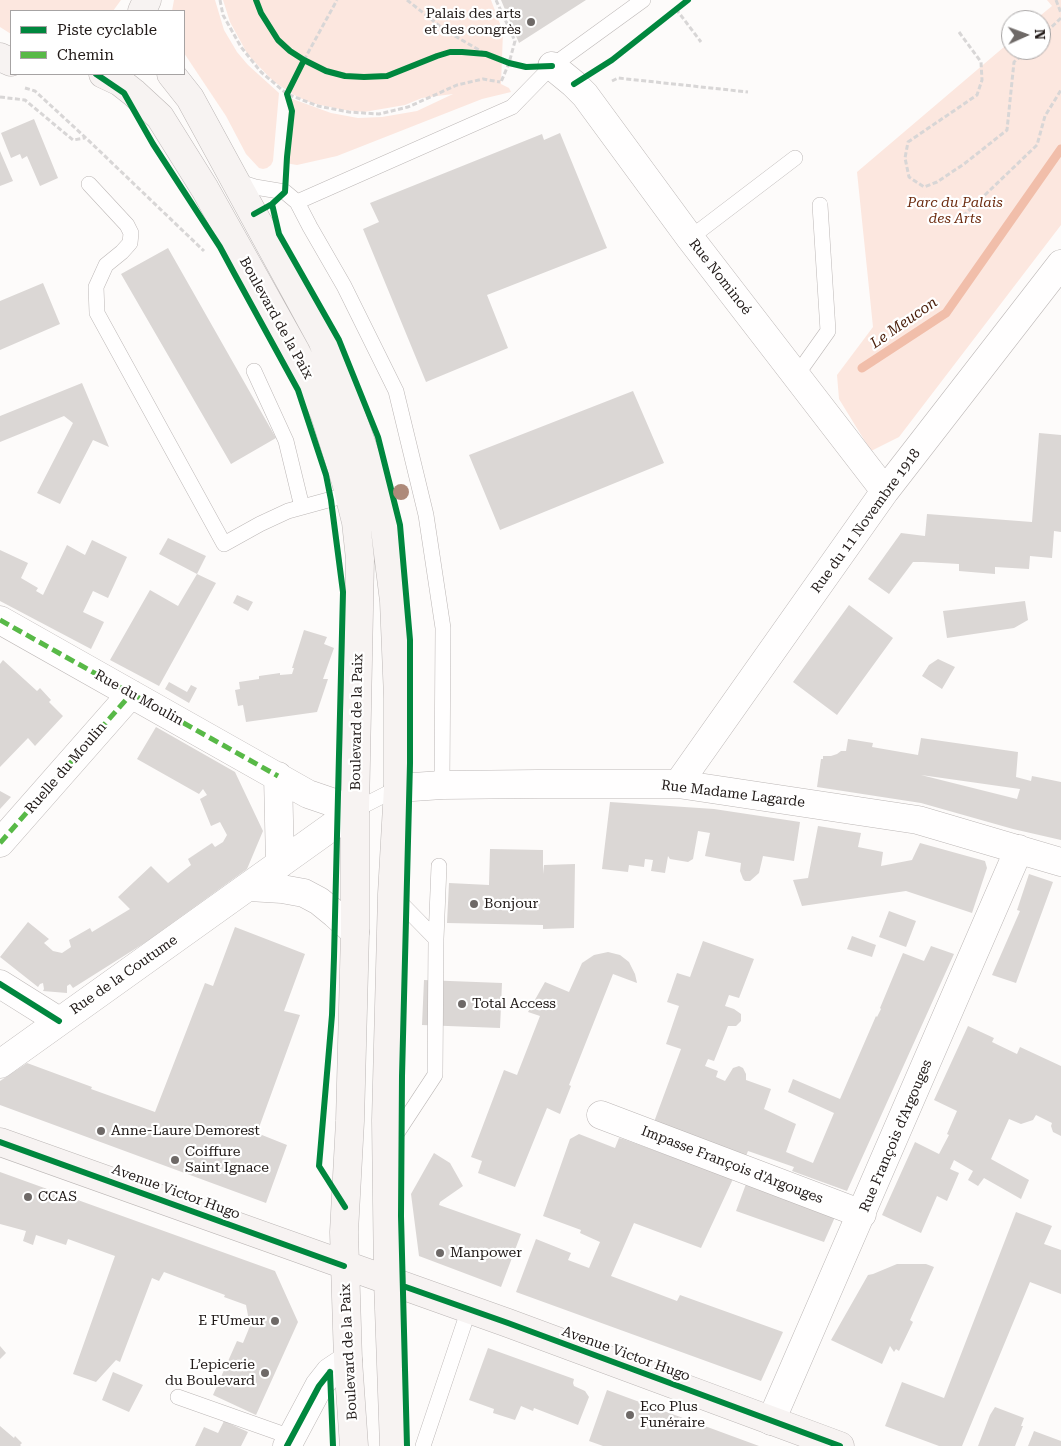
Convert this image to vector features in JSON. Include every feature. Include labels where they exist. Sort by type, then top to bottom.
[{"type":"main road","points":[[0,57],[10,69]]},
{"type":"main road","name":"Boulevard de la Paix","points":[[105,75],[120,82],[160,117],[204,189],[295,350],[312,382],[324,415],[350,494],[356,522],[360,559],[355,810],[355,932],[350,1111],[344,1232],[348,1360],[354,1446]]},
{"type":"main road","name":"Boulevard de la Paix","points":[[172,75],[190,98],[322,340],[348,405],[373,477],[385,529],[394,601],[398,698],[398,788],[392,894],[386,1120],[388,1281],[394,1446]]},
{"type":"main road","name":"Avenue Victor Hugo","points":[[0,1142],[469,1309],[840,1446]]},
{"type":"street","name":"Rue Nominoé","points":[[552,66],[585,95],[690,238],[885,491]]},
{"type":"street","name":"Rue du 11 Novembre 1918","points":[[678,784],[885,491],[1061,264]]},
{"type":"street","name":"Rue du Moulin","points":[[0,620],[308,794],[355,810]]},
{"type":"street","name":"Ruelle du Moulin","points":[[0,843],[131,694]]},
{"type":"street","points":[[278,776],[280,864]]},
{"type":"street","name":"Rue Madame Lagarde","points":[[398,788],[442,785],[678,784],[918,820],[1061,862]]},
{"type":"street","name":"Rue de la Coutume","points":[[0,1064],[355,810]]},
{"type":"street","name":"Rue François d'Argouges","points":[[772,1421],[1019,849]]},
{"type":"street","points":[[249,887],[282,889],[304,894],[319,901],[355,932]]},
{"type":"street","points":[[0,984],[59,1021]]},
{"type":"street","name":"Impasse François d'Argouges","points":[[601,1115],[862,1214]]},
{"type":"street","points":[[289,1442],[319,1386],[330,1372],[348,1360]]},
{"type":"lane","points":[[297,202],[512,107],[552,66],[643,0]]},
{"type":"lane","points":[[690,238],[794,158]]},
{"type":"lane","points":[[235,181],[255,187],[285,192],[297,202],[344,286],[396,391],[426,515],[442,628],[442,785]]},
{"type":"lane","points":[[89,184],[127,225],[131,233],[130,243],[106,265],[96,288],[97,313],[224,544],[288,511],[350,494]]},
{"type":"lane","points":[[796,376],[828,331],[820,205]]},
{"type":"lane","points":[[254,371],[286,441],[302,507]]},
{"type":"lane","points":[[355,810],[398,788]]},
{"type":"lane","points":[[387,1149],[435,1075],[436,940],[440,866]]},
{"type":"lane","points":[[392,894],[436,940]]},
{"type":"lane","points":[[423,1446],[469,1309]]},
{"type":"lane","points":[[178,1397],[289,1442]]},
{"type":"path","points":[[220,0],[223,15],[241,47],[261,72],[287,94],[318,106],[349,112],[379,114],[408,107],[457,85],[483,79],[500,82]]},
{"type":"path","points":[[304,60],[337,0]]},
{"type":"path","points":[[407,0],[446,31],[489,55]]},
{"type":"path","points":[[1057,0],[1061,13]]},
{"type":"path","points":[[669,15],[682,5]]},
{"type":"path","points":[[676,9],[701,42]]},
{"type":"path","points":[[1051,28],[1061,18]]},
{"type":"path","points":[[959,32],[981,62],[982,80],[977,95],[908,142],[905,158],[909,177],[924,187],[937,182],[964,164],[1007,130],[1014,62],[1016,60]]},
{"type":"path","points":[[470,52],[489,55]]},
{"type":"path","points":[[297,55],[312,64]]},
{"type":"path","points":[[500,59],[526,67],[552,66]]},
{"type":"path","points":[[15,75],[86,138],[206,253]]},
{"type":"path","points":[[964,216],[1038,145],[1045,116],[1061,90]]},
{"type":"path","points":[[0,97],[25,100],[73,140],[86,138]]},
{"type":"green space","points":[[0,0],[121,0],[114,10],[10,10],[10,33],[0,27]]},
{"type":"green space","points":[[174,0],[215,0],[224,30],[237,52],[248,65],[279,93],[273,161],[267,168],[259,168],[246,154],[226,116],[185,54],[185,10],[172,10]]},
{"type":"green space","points":[[223,0],[491,0],[503,32],[501,84],[509,88],[511,92],[482,99],[337,156],[297,165],[287,163],[284,158],[290,98],[331,113],[358,118],[382,117],[417,111],[453,94],[422,98],[405,105],[364,112],[311,103],[274,82],[248,55],[230,22]]},
{"type":"green space","name":"Parc du Palais des Arts","points":[[1047,0],[1061,0],[1061,225],[899,437],[871,451],[839,399],[837,375],[873,327],[857,172],[1001,50],[1001,60],[1051,60],[1051,10],[1047,10],[1052,6]]},
{"type":"building","name":"Palais des arts et des congrès","points":[[501,0],[586,0],[519,43]]},
{"type":"building","points":[[34,119],[58,178],[40,186],[27,156],[22,159],[20,154],[11,158],[1,133]]},
{"type":"building","points":[[560,133],[607,248],[487,295],[508,348],[426,382],[363,229],[379,222],[370,203],[542,134],[544,140]]},
{"type":"building","points":[[0,151],[13,181],[0,186]]},
{"type":"building","points":[[168,248],[276,438],[231,464],[121,274]]},
{"type":"building","points":[[43,283],[60,324],[0,350],[0,301]]},
{"type":"building","points":[[82,383],[109,447],[93,440],[60,504],[37,493],[73,423],[64,416],[0,442],[0,416]]},
{"type":"building","points":[[633,391],[664,463],[500,530],[469,455]]},
{"type":"building","points":[[1039,433],[1061,435],[1061,532],[1054,531],[1052,558],[1030,556],[1029,569],[995,567],[995,574],[959,571],[959,564],[913,562],[889,594],[868,579],[901,533],[925,536],[927,514],[1032,522]]},
{"type":"building","points":[[168,538],[206,556],[197,574],[159,554]]},
{"type":"building","points":[[92,540],[127,557],[108,598],[93,591],[83,612],[104,622],[91,649],[0,601],[0,550],[28,563],[21,578],[38,588],[36,591],[43,595],[67,545],[85,555]]},
{"type":"building","points":[[197,574],[216,583],[159,686],[110,660],[150,590],[178,606]]},
{"type":"building","points":[[237,595],[253,602],[248,611],[233,603]]},
{"type":"building","points":[[1025,601],[1028,620],[1014,628],[947,638],[943,611]]},
{"type":"building","points":[[849,605],[893,638],[837,715],[793,682]]},
{"type":"building","points":[[304,630],[327,637],[324,644],[334,648],[323,679],[328,679],[317,712],[246,722],[243,705],[238,706],[235,690],[240,689],[239,682],[259,679],[259,676],[280,673],[280,675],[292,674],[294,668],[292,668]]},
{"type":"building","points":[[938,659],[955,667],[942,689],[922,676],[929,665]]},
{"type":"building","points":[[3,660],[37,691],[40,688],[51,700],[49,702],[63,716],[35,746],[28,738],[0,767],[0,664]]},
{"type":"building","points":[[169,682],[187,692],[191,685],[197,688],[189,703],[165,689]]},
{"type":"building","points":[[156,727],[235,772],[263,831],[247,869],[146,942],[73,988],[70,984],[67,986],[67,993],[43,991],[43,983],[38,987],[0,957],[28,922],[49,939],[44,943],[53,951],[62,953],[71,947],[69,940],[90,928],[92,932],[130,909],[118,897],[151,866],[168,883],[191,865],[188,859],[212,843],[215,847],[223,842],[227,835],[220,822],[211,826],[200,799],[207,795],[203,789],[199,794],[137,759]]},
{"type":"building","points":[[921,738],[1018,752],[1016,777],[1031,781],[1032,776],[1061,782],[1061,840],[1013,829],[921,803],[817,787],[821,759],[823,759],[823,756],[831,756],[841,751],[846,751],[848,739],[873,743],[872,747],[918,755]],"holes":[[[921,775],[1020,789],[1017,799]]]},
{"type":"building","points":[[0,791],[11,797],[0,809]]},
{"type":"building","points":[[610,802],[714,809],[800,822],[794,861],[763,856],[759,873],[750,881],[745,881],[740,871],[741,863],[705,856],[710,833],[698,831],[693,859],[688,862],[670,859],[668,856],[665,873],[651,871],[653,860],[645,859],[644,867],[629,865],[628,872],[602,869]]},
{"type":"building","points":[[818,826],[861,833],[858,847],[883,852],[881,866],[912,860],[920,843],[985,861],[987,868],[972,913],[906,891],[802,906],[793,880],[808,878]]},
{"type":"building","points":[[490,849],[543,850],[543,874],[544,865],[575,864],[574,928],[543,929],[543,925],[447,923],[449,883],[489,885]]},
{"type":"building","points":[[1029,874],[1053,882],[1016,983],[992,975],[1020,911],[1017,910]]},
{"type":"building","points":[[889,911],[916,921],[906,947],[879,937]]},
{"type":"building","points":[[235,927],[305,954],[284,1011],[300,1015],[257,1133],[287,1145],[266,1203],[0,1105],[0,1081],[27,1063],[155,1112],[205,983],[213,986]]},
{"type":"building","points":[[852,936],[876,945],[872,957],[847,949]]},
{"type":"building","points":[[703,941],[754,959],[739,998],[729,995],[725,1006],[741,1014],[741,1021],[736,1026],[728,1026],[714,1061],[708,1059],[705,1066],[718,1071],[716,1077],[725,1081],[733,1068],[739,1066],[743,1068],[746,1074],[746,1080],[771,1089],[764,1109],[796,1124],[786,1152],[813,1163],[834,1113],[788,1092],[793,1079],[840,1099],[876,1016],[881,1009],[903,953],[924,961],[931,946],[954,954],[847,1191],[792,1171],[794,1167],[748,1151],[746,1156],[654,1122],[681,1049],[666,1044],[679,1006],[667,1002],[677,973],[690,977]]},
{"type":"building","points":[[608,952],[620,955],[629,962],[637,983],[613,974],[569,1085],[571,1086],[560,1114],[547,1108],[515,1187],[478,1173],[482,1161],[471,1157],[504,1070],[517,1075],[540,1016],[528,1012],[545,982],[569,992],[582,963],[594,955]]},
{"type":"building","name":"Total Access","points":[[424,980],[502,983],[500,1028],[422,1025]]},
{"type":"building","points":[[968,1026],[994,1038],[992,1042],[1017,1054],[1020,1047],[1061,1066],[1061,1136],[1053,1132],[1052,1123],[1036,1115],[1033,1120],[1021,1124],[1009,1119],[991,1159],[1029,1180],[1021,1199],[984,1178],[978,1186],[968,1180],[973,1171],[954,1160],[950,1169],[959,1173],[947,1201],[937,1196],[921,1233],[882,1215],[915,1142],[939,1154],[949,1135],[947,1134],[957,1111],[934,1100]]},
{"type":"building","points":[[579,1134],[615,1148],[619,1138],[623,1139],[733,1179],[701,1248],[634,1223],[611,1276],[677,1301],[680,1295],[783,1332],[761,1381],[516,1292],[536,1239],[571,1253],[568,1260],[589,1268],[600,1242],[580,1233],[581,1230],[543,1216],[570,1139]]},
{"type":"building","points":[[434,1153],[450,1163],[463,1186],[440,1202],[439,1205],[521,1234],[501,1287],[419,1256],[411,1194]]},
{"type":"building","points":[[0,1172],[275,1271],[298,1322],[256,1415],[213,1395],[237,1341],[243,1343],[250,1326],[246,1305],[164,1272],[159,1281],[152,1278],[120,1362],[116,1360],[96,1382],[73,1374],[115,1256],[68,1239],[66,1245],[36,1235],[33,1245],[23,1241],[26,1231],[0,1224]]},
{"type":"building","points":[[746,1184],[835,1217],[824,1242],[736,1211]]},
{"type":"building","points":[[1016,1212],[1052,1226],[1044,1244],[1061,1250],[1061,1294],[1030,1282],[962,1446],[939,1446],[885,1426],[902,1382],[944,1398]]},
{"type":"building","points":[[897,1264],[926,1264],[934,1267],[910,1320],[913,1322],[899,1351],[896,1349],[894,1352],[890,1346],[882,1364],[831,1340],[868,1275]]},
{"type":"building","points":[[0,1346],[6,1353],[0,1359]]},
{"type":"building","points":[[488,1348],[574,1379],[574,1386],[585,1391],[589,1397],[578,1425],[534,1408],[533,1411],[521,1406],[515,1420],[493,1413],[494,1409],[469,1400]]},
{"type":"building","points":[[113,1372],[143,1385],[129,1412],[102,1400]]},
{"type":"building","points":[[607,1390],[759,1446],[603,1446],[589,1441]]},
{"type":"building","points":[[995,1407],[1024,1418],[1015,1446],[978,1446]]},
{"type":"building","points":[[224,1421],[248,1432],[241,1446],[195,1446],[204,1427],[218,1433]]},
{"type":"building","points":[[0,1426],[14,1438],[15,1436],[22,1443],[21,1446],[0,1446]]},
{"type":"building","points":[[1034,1431],[1061,1441],[1061,1446],[1028,1446]]},
{"type":"waterway","name":"Le Meucon","points":[[862,368],[946,313],[1061,149]]},
{"type":"marked path","points":[[0,620],[278,776]]},
{"type":"marked path","points":[[0,843],[131,694]]},
{"type":"cycle path","points":[[256,0],[261,13],[278,40],[290,51],[326,71],[345,76],[387,76],[450,52],[486,54],[526,67],[552,66]]},
{"type":"cycle path","points":[[574,84],[612,60],[688,0]]},
{"type":"cycle path","points":[[254,214],[272,204],[285,192],[292,111],[287,94],[304,60]]},
{"type":"cycle path","points":[[97,75],[124,93],[153,144],[220,247],[298,390],[326,475],[343,592],[332,1015],[319,1166],[345,1207]]},
{"type":"cycle path","points":[[272,204],[279,234],[339,340],[378,437],[400,525],[410,640],[410,763],[402,1076],[401,1216],[407,1446]]},
{"type":"cycle path","points":[[0,984],[59,1021]]},
{"type":"cycle path","points":[[0,1142],[344,1266]]},
{"type":"cycle path","points":[[403,1286],[840,1446]]},
{"type":"cycle path","points":[[330,1372],[333,1446]]},
{"type":"cycle path","points":[[287,1446],[319,1386],[330,1372]]},
{"type":"place","name":"Palais des arts et des congrès","points":[[531,22]]},
{"type":"place","name":"Bonjour","points":[[474,904]]},
{"type":"place","name":"Total Access","points":[[462,1004]]},
{"type":"place","name":"Anne-Laure Demorest","points":[[101,1131]]},
{"type":"place","name":"Coiffure Saint Ignace","points":[[175,1160]]},
{"type":"place","name":"CCAS","points":[[28,1197]]},
{"type":"place","name":"Manpower","points":[[440,1253]]},
{"type":"place","name":"E FUmeur","points":[[275,1321]]},
{"type":"place","name":"L’epicerie du Boulevard","points":[[265,1373]]},
{"type":"place","name":"Eco Plus Funéraire","points":[[630,1415]]}]
